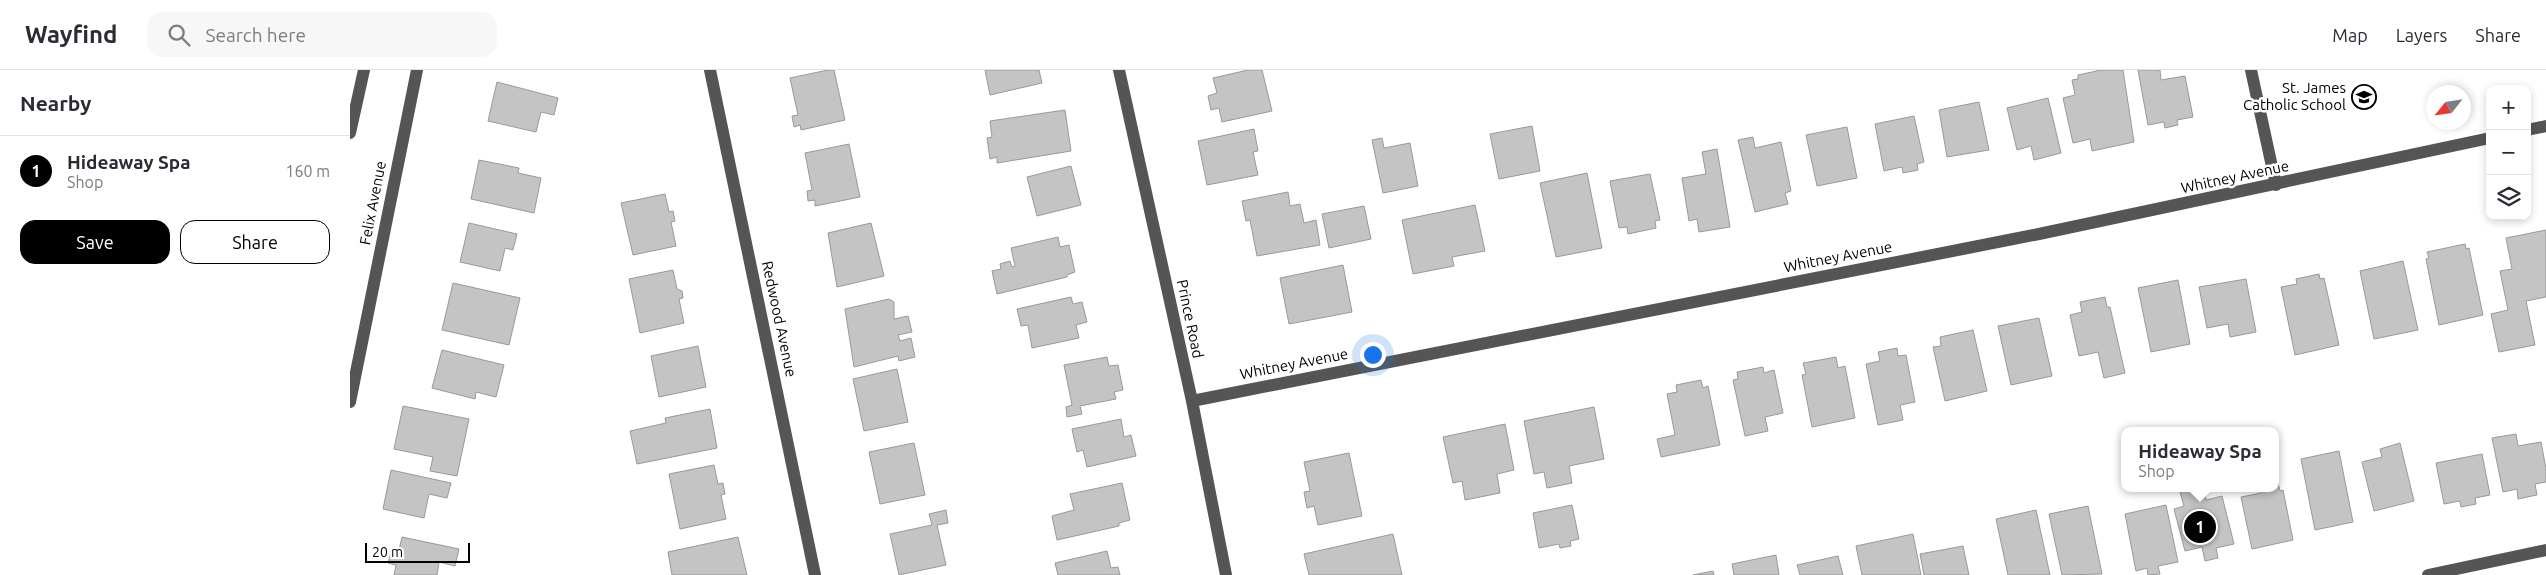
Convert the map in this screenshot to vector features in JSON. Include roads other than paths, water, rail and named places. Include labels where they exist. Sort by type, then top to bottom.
[{"type":"street","points":[[350,133],[364,70]]},
{"type":"street","name":"Felix Avenue","points":[[350,402],[417,70]]},
{"type":"street","name":"Redwood Avenue","points":[[710,70],[815,575]]},
{"type":"street","name":"Prince Road","points":[[1120,70],[1192,401],[1226,575]]},
{"type":"street","points":[[2251,70],[2276,185]]},
{"type":"street","points":[[2531,129],[2546,126]]},
{"type":"street","name":"Whitney Avenue","points":[[1192,401],[2030,236],[2486,139]]},
{"type":"street","points":[[2428,575],[2546,550]]},
{"type":"place","name":"St. James Catholic School","points":[[2364,97]]},
{"type":"place","name":"Hideaway Spa","points":[[2200,527]]}]
